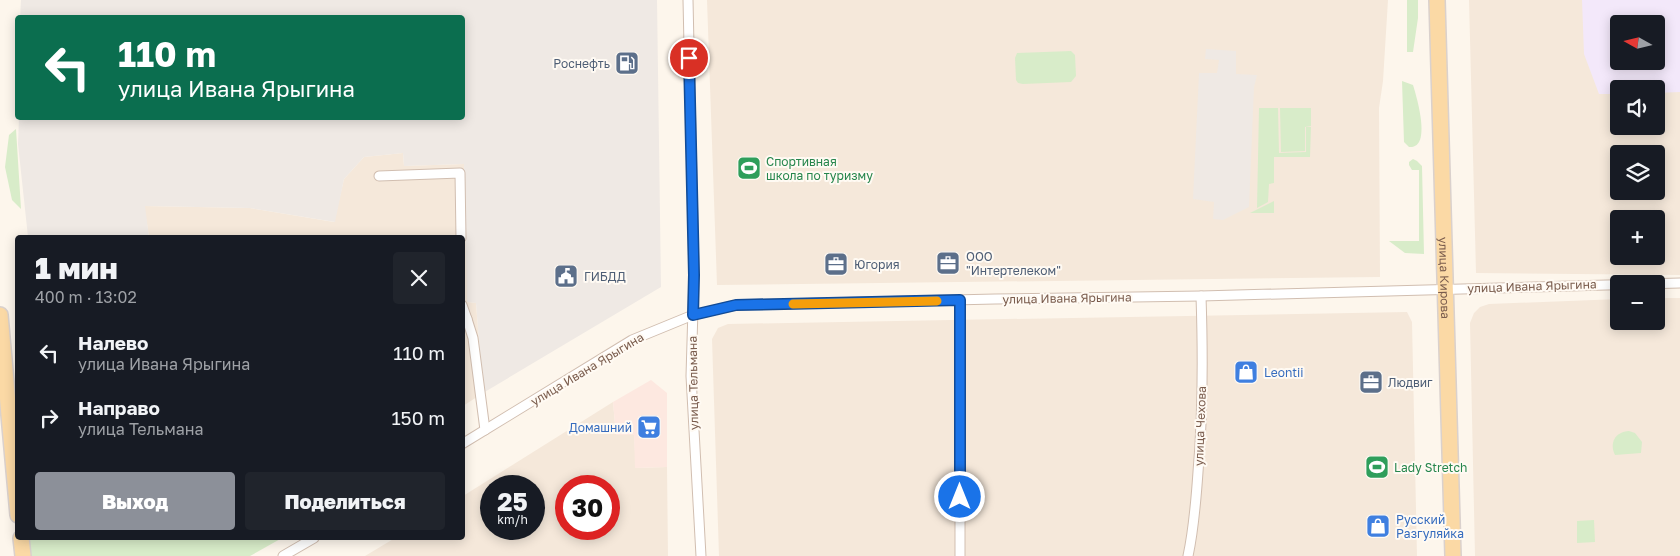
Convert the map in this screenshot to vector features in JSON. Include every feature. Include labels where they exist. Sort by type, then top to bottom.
[{"type":"main road","name":"улица Кирова","points":[[1437,0],[1453,556]]},
{"type":"main road","points":[[0,315],[15,482]]},
{"type":"main road","points":[[21,540],[23,556]]},
{"type":"street","name":"улица Тельмана","points":[[688,0],[694,275],[691,376],[701,556]]},
{"type":"street","points":[[380,176],[460,173],[461,235]]},
{"type":"street","name":"улица Ивана Ярыгина","points":[[465,442],[632,340],[693,315],[736,305],[1201,296],[1680,283]]},
{"type":"street","name":"улица Чехова","points":[[1188,556],[1194,528],[1202,426],[1201,296]]},
{"type":"street","points":[[960,300],[960,556]]},
{"type":"street","points":[[465,319],[473,338],[485,430]]},
{"type":"street","points":[[283,556],[311,540]]},
{"type":"shaded area","points":[[21,0],[657,0],[661,287],[483,393],[476,303],[467,302],[464,164],[404,166],[403,153],[364,157],[344,179],[335,222],[250,208],[145,206],[149,235],[28,235],[18,144],[19,120],[465,120],[465,15],[20,15]]},
{"type":"shaded area","points":[[707,0],[1388,0],[1383,81],[1379,108],[1380,277],[717,285]]},
{"type":"shaded area","points":[[1469,0],[1680,0],[1680,275],[1476,273]]},
{"type":"shaded area","points":[[1582,0],[1680,0],[1680,92],[1665,93],[1665,80],[1610,80],[1610,94],[1599,94],[1584,54]]},
{"type":"shaded area","points":[[1206,49],[1236,51],[1236,74],[1257,75],[1254,87],[1249,207],[1223,220],[1213,219],[1214,202],[1193,199],[1199,73],[1217,73],[1219,60],[1205,59]]},
{"type":"shaded area","points":[[403,153],[404,166],[464,164],[468,302],[476,303],[483,393],[465,405],[465,235],[149,235],[144,206],[250,208],[334,222],[344,179],[364,157]]},
{"type":"shaded area","points":[[1665,298],[1680,298],[1680,556],[1475,556],[1470,323],[1474,313],[1480,307],[1489,304],[1610,299],[1610,330],[1665,330]]},
{"type":"shaded area","points":[[1407,312],[1412,322],[1417,556],[719,556],[712,339],[718,328],[728,324]]},
{"type":"shaded area","points":[[651,380],[667,393],[667,467],[635,468],[634,435],[616,435],[613,402]]},
{"type":"shaded area","points":[[613,402],[616,435],[634,434],[636,468],[667,467],[668,556],[365,556],[392,540],[465,540],[465,495],[480,485],[480,540],[545,540],[545,475],[497,475]]},
{"type":"green space","points":[[1407,0],[1418,0],[1418,18],[1413,52],[1407,52]]},
{"type":"green space","points":[[1071,51],[1075,55],[1076,76],[1071,82],[1023,84],[1018,83],[1016,80],[1015,58],[1017,53]]},
{"type":"green space","points":[[1402,81],[1413,85],[1421,122],[1420,140],[1416,145],[1409,147],[1404,142]]},
{"type":"green space","points":[[1259,108],[1278,108],[1279,153],[1306,152],[1306,127],[1311,127],[1310,157],[1274,157],[1274,183],[1269,184],[1268,202],[1257,208]]},
{"type":"green space","points":[[1280,108],[1311,108],[1311,126],[1305,127],[1305,151],[1281,152]]},
{"type":"green space","points":[[16,129],[21,209],[12,200],[5,167],[9,135]]},
{"type":"green space","points":[[1413,159],[1422,166],[1424,254],[1405,253],[1389,241],[1419,241],[1419,170],[1412,170],[1409,165],[1409,162]]},
{"type":"green space","points":[[1274,201],[1274,213],[1250,213]]},
{"type":"green space","points":[[1629,431],[1635,433],[1642,442],[1641,453],[1615,455],[1613,442],[1620,433]]},
{"type":"green space","points":[[1594,520],[1595,542],[1577,543],[1577,521]]},
{"type":"green space","points":[[29,540],[278,540],[250,556],[31,556]]},
{"type":"slow traffic","points":[[793,304],[937,301]]},
{"type":"place","name":"Роснефть","points":[[627,63]]},
{"type":"place","name":"Спортивная школа по туризму","points":[[749,168]]},
{"type":"place","name":"ООО \"Интертелеком\"","points":[[948,263]]},
{"type":"place","name":"Югория","points":[[836,264]]},
{"type":"place","name":"ГИБДД","points":[[566,276]]},
{"type":"place","name":"Leontii","points":[[1246,372]]},
{"type":"place","name":"Людвиг","points":[[1371,382]]},
{"type":"place","name":"Домашний","points":[[649,427]]},
{"type":"place","name":"Lady Stretch","points":[[1377,467]]},
{"type":"place","name":"Русский Разгуляйка","points":[[1378,526]]},
{"type":"route","points":[[689,58],[694,275],[693,315],[736,305],[960,300],[960,497]]}]
